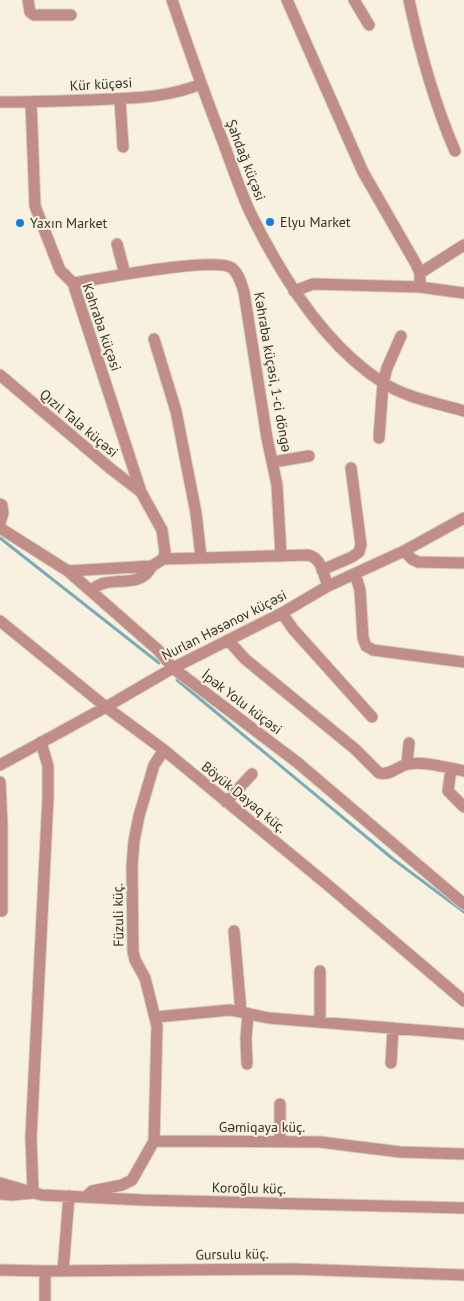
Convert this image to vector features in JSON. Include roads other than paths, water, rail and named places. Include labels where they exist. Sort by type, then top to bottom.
[{"type":"street","points":[[28,0],[30,12],[34,15],[71,15]]},
{"type":"street","name":"Şahdağ küçəsi","points":[[172,0],[201,84],[249,209],[294,291],[319,324],[357,364],[383,383],[415,397],[464,410]]},
{"type":"street","points":[[286,0],[363,172],[420,273],[420,288]]},
{"type":"street","points":[[354,0],[369,25]]},
{"type":"street","points":[[408,0],[419,50],[441,118],[455,151]]},
{"type":"street","name":"Kür küçəsi","points":[[0,102],[120,99],[157,96],[201,84]]},
{"type":"street","points":[[120,99],[123,147]]},
{"type":"street","name":"Kəhraba küçəsi","points":[[31,102],[35,206],[60,270],[73,284],[141,492],[162,530],[165,544],[163,559]]},
{"type":"street","points":[[117,244],[125,274]]},
{"type":"street","points":[[420,273],[464,245]]},
{"type":"street","name":"Kəhraba küçəsi, 1-ci döngə","points":[[73,284],[177,267],[222,264],[231,268],[238,275],[244,292],[267,438],[273,462],[278,501],[281,556]]},
{"type":"street","points":[[294,291],[313,284],[420,288],[464,293]]},
{"type":"street","points":[[379,438],[383,383],[387,368],[401,336]]},
{"type":"street","points":[[154,339],[176,411],[196,512],[201,558]]},
{"type":"street","name":"Qızıl Tala küçəsi","points":[[0,375],[141,492]]},
{"type":"street","points":[[273,462],[309,456]]},
{"type":"street","points":[[322,570],[352,557],[359,552],[361,545],[351,468]]},
{"type":"street","points":[[0,504],[3,513],[0,523]]},
{"type":"street","name":"Nurlan Həsənov küçəsi","points":[[0,765],[173,668],[282,613],[328,586],[404,551],[464,518]]},
{"type":"street","name":"İpək Yolu küçəsi","points":[[0,528],[68,571],[158,650],[173,668],[298,763],[464,904]]},
{"type":"street","points":[[404,551],[418,562],[464,563]]},
{"type":"street","points":[[91,591],[105,582],[130,582],[139,579],[146,575],[152,566],[163,559],[281,556],[314,556],[318,560],[328,586]]},
{"type":"street","points":[[68,571],[152,566]]},
{"type":"street","points":[[355,574],[360,590],[363,638],[366,646],[374,650],[464,662]]},
{"type":"street","points":[[282,613],[293,629],[372,717]]},
{"type":"street","name":"Böyük Dayaq küç.","points":[[0,621],[106,707],[164,750],[329,886],[464,1001]]},
{"type":"street","points":[[228,640],[245,658],[355,749],[379,773],[387,773],[407,764],[430,765],[464,771]]},
{"type":"street","points":[[33,1193],[31,1137],[48,797],[48,766],[41,742]]},
{"type":"street","points":[[407,764],[409,743]]},
{"type":"street","name":"Füzuli küç.","points":[[154,1142],[158,1038],[156,1018],[150,1003],[145,978],[135,960],[133,951],[132,866],[139,816],[154,765],[164,750]]},
{"type":"street","points":[[451,769],[448,791],[464,807]]},
{"type":"street","points":[[226,802],[252,774]]},
{"type":"street","points":[[0,782],[2,809],[2,911]]},
{"type":"street","points":[[234,931],[245,1014],[248,1064]]},
{"type":"street","points":[[320,971],[320,1022]]},
{"type":"street","points":[[156,1018],[218,1011],[464,1034]]},
{"type":"street","points":[[391,1063],[392,1028]]},
{"type":"street","points":[[280,1104],[280,1141]]},
{"type":"street","points":[[86,1197],[92,1190],[122,1185],[132,1180],[154,1142]]},
{"type":"street","name":"Gəmiqaya küç.","points":[[154,1142],[320,1142],[400,1152],[464,1154]]},
{"type":"street","name":"Koroğlu küç.","points":[[0,1183],[33,1193]]},
{"type":"street","name":"Koroğlu küç.","points":[[0,1194],[33,1193],[86,1197],[464,1208]]},
{"type":"street","points":[[63,1271],[70,1196]]},
{"type":"street","name":"Gursulu küç.","points":[[0,1270],[293,1269],[464,1275]]},
{"type":"street","points":[[46,1271],[46,1301]]},
{"type":"waterway","points":[[0,538],[159,663]]},
{"type":"waterway","points":[[177,680],[393,859],[464,912]]},
{"type":"place","name":"Elyu Market","points":[[270,222]]},
{"type":"place","name":"Yaxın Market","points":[[20,223]]}]
